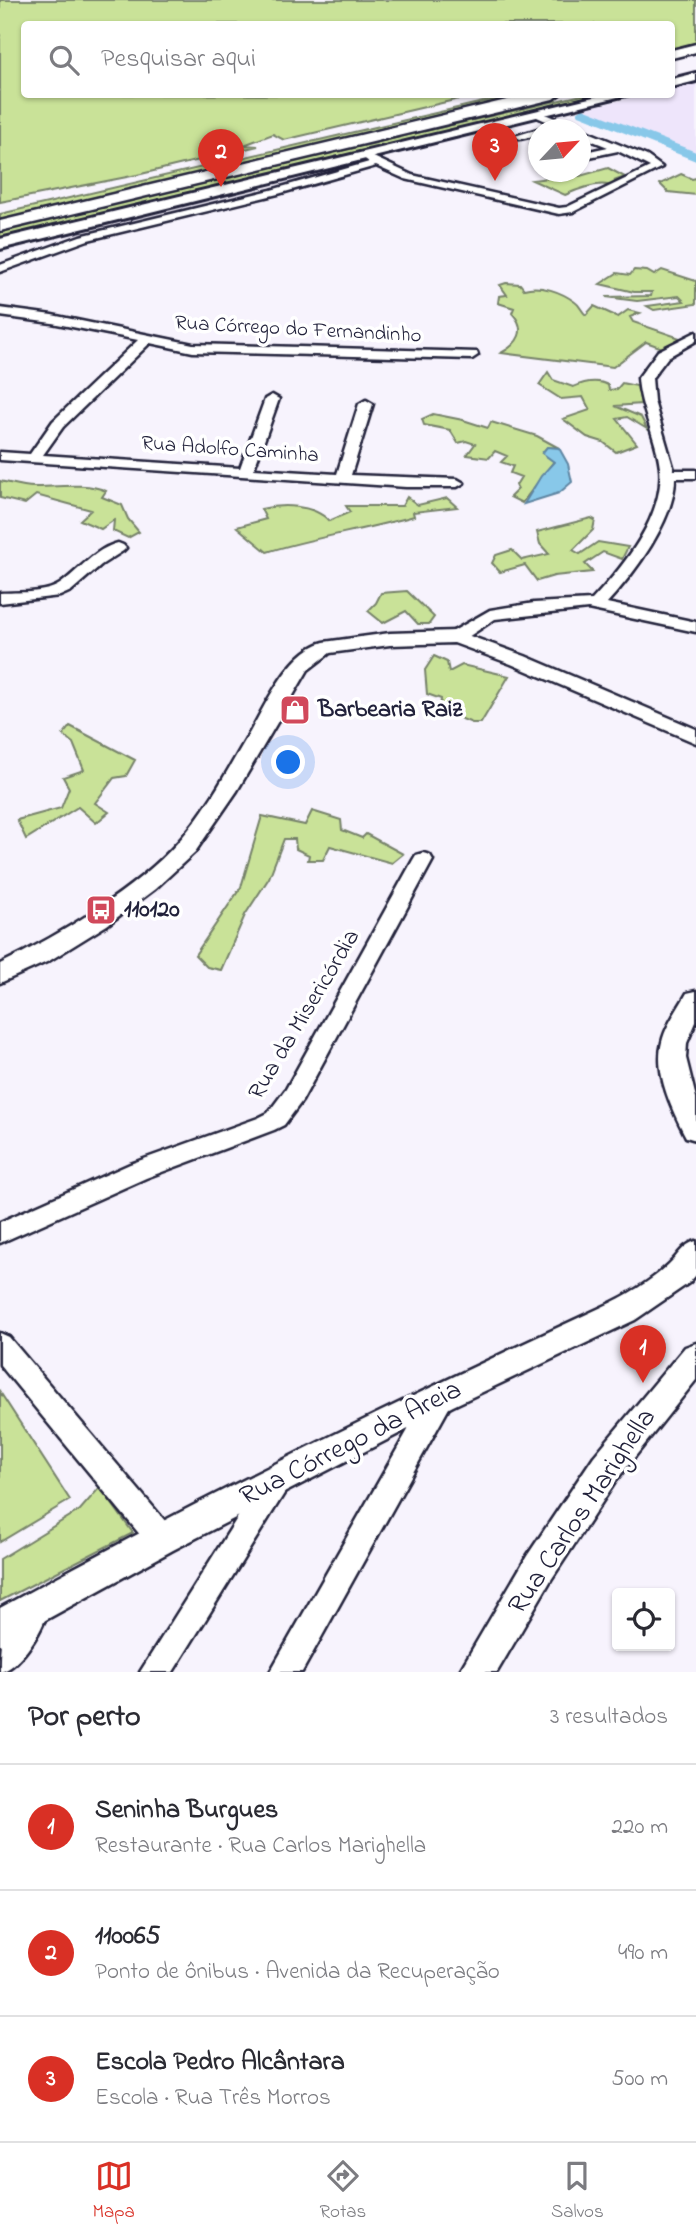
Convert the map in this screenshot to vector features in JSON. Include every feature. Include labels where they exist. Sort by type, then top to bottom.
[{"type":"highway","points":[[675,53],[696,48]]},
{"type":"highway","points":[[675,65],[696,60]]},
{"type":"highway","points":[[0,209],[482,98]]},
{"type":"highway","points":[[0,226],[536,98]]},
{"type":"main road","points":[[675,82],[696,77]]},
{"type":"main road","points":[[0,244],[372,160],[608,98]]},
{"type":"street","points":[[540,115],[550,119]]},
{"type":"street","points":[[520,136],[528,134]]},
{"type":"street","points":[[0,269],[84,238],[274,192],[372,160],[409,177],[565,212],[657,167],[591,136]]},
{"type":"street","points":[[591,154],[620,148]]},
{"type":"street","points":[[257,184],[274,192]]},
{"type":"street","name":"Rua Córrego do Fernandinho","points":[[0,312],[63,321],[193,348],[472,355]]},
{"type":"street","points":[[597,604],[636,557],[666,495],[668,474],[647,404],[645,378],[663,354],[696,336]]},
{"type":"street","points":[[33,458],[58,424],[147,340]]},
{"type":"street","points":[[245,473],[272,398]]},
{"type":"street","points":[[343,479],[366,404]]},
{"type":"street","name":"Rua Adolfo Caminha","points":[[0,456],[343,479],[457,482]]},
{"type":"street","points":[[668,474],[696,474]]},
{"type":"street","points":[[0,598],[54,593],[118,548]]},
{"type":"street","points":[[456,637],[491,615],[534,608],[597,604],[696,627]]},
{"type":"street","points":[[0,974],[51,949],[98,919],[147,883],[187,847],[226,790],[300,666],[312,654],[324,648],[390,639],[456,637],[696,737]]},
{"type":"street","name":"Rua da Misericórdia","points":[[0,1234],[138,1171],[276,1119],[294,1095],[342,1010],[422,860]]},
{"type":"street","points":[[696,1000],[680,1028],[672,1054],[696,1129]]},
{"type":"street","name":"Rua Córrego da Areia","points":[[0,1628],[161,1538],[277,1479],[442,1396],[624,1311],[679,1274],[696,1253]]},
{"type":"street","points":[[0,1345],[161,1538]]},
{"type":"street","name":"Rua Carlos Marighella","points":[[477,1672],[539,1568],[606,1467],[696,1357]]},
{"type":"street","points":[[285,1672],[442,1396]]},
{"type":"street","points":[[155,1672],[277,1479]]},
{"type":"street","points":[[0,1658],[38,1607]]},
{"type":"shaded area","points":[[696,83],[696,151],[687,154],[581,109],[631,98],[675,98],[675,88]]},
{"type":"green space","points":[[0,0],[696,0],[696,43],[675,48],[675,21],[21,21],[21,98],[463,98],[284,140],[273,134],[244,145],[258,146],[137,175],[0,202]]},
{"type":"green space","points":[[500,98],[533,98],[0,223],[0,214]]},
{"type":"green space","points":[[569,98],[599,98],[0,241],[0,229]]},
{"type":"green space","points":[[608,168],[625,177],[614,181],[623,182],[614,187],[603,184],[590,186],[565,195],[536,182],[591,182],[591,173]]},
{"type":"green space","points":[[681,174],[696,178],[696,195],[668,192],[660,184]]},
{"type":"green space","points":[[634,270],[647,271],[654,275],[662,270],[696,281],[696,304],[654,310],[647,306],[684,301],[679,296],[637,301],[606,297],[651,296],[652,292],[634,292],[600,284],[617,273],[630,275]]},
{"type":"green space","points":[[520,284],[524,289],[544,288],[557,292],[577,303],[586,315],[594,306],[618,317],[628,310],[640,313],[630,317],[633,322],[680,338],[665,349],[646,342],[613,367],[501,353],[516,341],[520,331],[517,319],[512,313],[514,308],[498,303],[499,296],[507,295],[500,285]]},
{"type":"green space","points":[[548,372],[553,380],[573,387],[595,382],[608,385],[609,390],[617,389],[622,383],[637,386],[641,404],[615,406],[641,417],[647,429],[627,417],[617,419],[637,444],[616,452],[603,442],[587,437],[563,419],[590,410],[583,397],[561,399],[539,385]]},
{"type":"green space","points":[[433,414],[488,428],[491,422],[537,436],[559,448],[547,447],[542,453],[554,461],[522,503],[510,497],[518,489],[516,485],[521,477],[510,473],[513,466],[501,462],[507,456],[495,451],[489,458],[467,455],[475,444],[466,441],[458,443],[450,430],[424,425],[422,419]]},
{"type":"green space","points":[[0,481],[30,487],[99,488],[106,491],[102,497],[122,505],[128,519],[139,532],[128,538],[113,531],[114,520],[101,529],[80,520],[91,510],[36,495],[25,504],[0,498]]},
{"type":"green space","points":[[407,497],[418,505],[447,498],[457,507],[413,512],[414,516],[267,552],[237,527],[266,519],[261,509],[269,507],[306,508],[323,515],[329,521],[350,512],[346,506],[402,506]]},
{"type":"green space","points":[[591,518],[595,520],[593,530],[573,550],[580,554],[598,542],[628,547],[622,559],[603,552],[585,564],[593,572],[554,576],[537,581],[525,565],[500,572],[492,563],[496,555],[512,550],[522,560],[549,554],[540,544],[537,532]]},
{"type":"green space","points":[[407,591],[434,617],[429,624],[418,624],[406,611],[383,623],[368,611],[381,593]]},
{"type":"green space","points":[[434,656],[447,662],[449,672],[462,665],[509,676],[481,723],[472,723],[440,710],[441,699],[427,694],[425,670]]},
{"type":"green space","points":[[70,726],[135,760],[126,776],[114,778],[95,803],[109,812],[96,823],[78,807],[26,839],[17,820],[61,808],[69,788],[63,777],[84,770],[73,743],[63,735]]},
{"type":"green space","points":[[312,811],[341,820],[342,830],[362,838],[366,834],[403,854],[392,863],[330,846],[323,860],[308,860],[309,855],[296,849],[295,839],[284,839],[269,878],[245,915],[221,970],[207,967],[195,955],[241,887],[262,816],[305,825]]},
{"type":"green space","points":[[0,1392],[70,1500],[0,1542]]},
{"type":"green space","points":[[100,1487],[133,1533],[0,1601],[0,1559],[80,1510]]},
{"type":"water","points":[[547,447],[559,448],[568,464],[572,482],[559,493],[524,504],[541,476],[554,462],[542,453]]},
{"type":"waterway","points":[[583,112],[696,157]]},
{"type":"place","name":"Escola Pedro Alcântara","points":[[495,181]]},
{"type":"place","name":"110065","points":[[221,187]]},
{"type":"place","name":"Barbearia Raiz","points":[[295,710]]},
{"type":"place","name":"110120","points":[[101,910]]},
{"type":"place","name":"Seninha Burgues","points":[[643,1383]]}]
